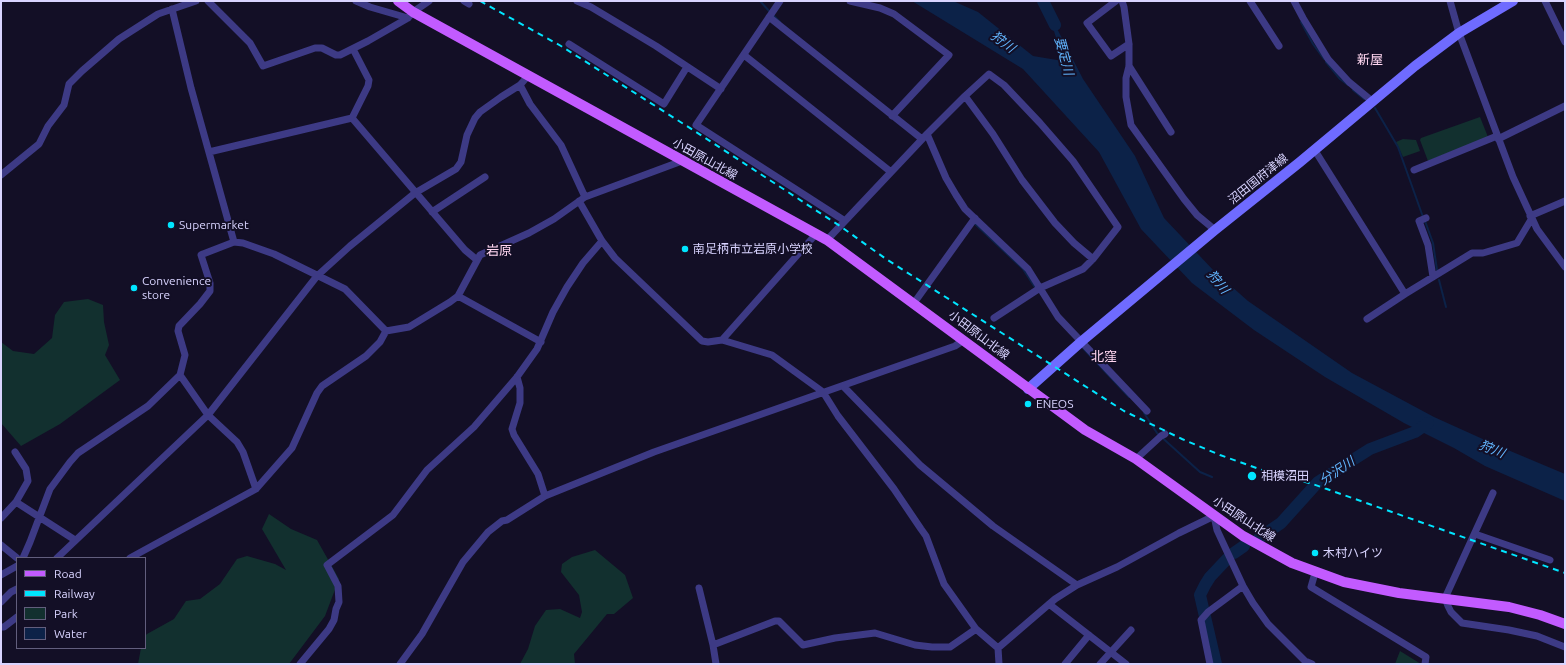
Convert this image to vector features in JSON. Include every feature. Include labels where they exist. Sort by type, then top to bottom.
[{"type":"main road","name":"小田原山北線","points":[[398,1],[411,15],[528,76],[827,240],[964,340],[1028,389],[1086,430],[1136,459],[1243,536],[1292,563],[1315,573],[1344,582],[1399,593],[1509,607],[1540,614],[1565,624]]},
{"type":"main road","name":"沼田国府津線","points":[[1028,389],[1082,341],[1414,66],[1460,33],[1513,1]]},
{"type":"street","points":[[1,175],[39,144],[48,126],[64,105],[70,84],[82,71],[119,39],[158,14],[196,1]]},
{"type":"street","points":[[208,1],[250,43],[263,66],[315,48],[322,48],[336,55],[353,48],[411,15],[429,1]]},
{"type":"street","points":[[356,1],[370,7],[411,15]]},
{"type":"street","points":[[577,1],[650,42],[721,89]]},
{"type":"street","points":[[780,1],[696,125],[845,221]]},
{"type":"street","points":[[850,1],[880,8],[894,14],[949,55],[892,116]]},
{"type":"street","points":[[1116,1],[1088,22],[1112,56],[1129,44]]},
{"type":"street","points":[[1122,1],[1129,44],[1129,66],[1126,78],[1126,97],[1131,125],[1184,200],[1215,230]]},
{"type":"street","points":[[1250,1],[1280,46]]},
{"type":"street","points":[[1294,1],[1328,59],[1349,82],[1372,101]]},
{"type":"street","points":[[1450,1],[1497,138],[1513,177],[1537,229],[1565,267]]},
{"type":"street","points":[[1544,1],[1565,41]]},
{"type":"street","points":[[172,9],[191,88],[234,242]]},
{"type":"street","points":[[769,18],[892,116],[925,137],[965,209],[1028,269],[1058,317],[1147,411]]},
{"type":"street","points":[[569,44],[664,104],[687,67]]},
{"type":"street","points":[[210,152],[352,118],[368,86],[369,80],[353,48]]},
{"type":"street","points":[[744,55],[891,172]]},
{"type":"street","points":[[1129,66],[1171,132]]},
{"type":"street","points":[[827,240],[965,96],[989,74],[1004,85],[1073,161],[1118,227],[1093,259],[1082,269],[1040,288],[994,318]]},
{"type":"street","points":[[58,557],[208,416],[318,276],[350,246],[415,193],[456,170],[460,162],[467,135],[475,118],[480,112],[520,85],[528,76]]},
{"type":"street","points":[[520,85],[530,104],[561,145],[582,199],[602,241],[614,258],[702,341],[722,340],[772,355],[822,392],[838,416],[894,489],[926,536],[944,584],[976,629],[998,648],[999,664]]},
{"type":"street","points":[[965,96],[993,134],[1022,180],[1046,212],[1074,243],[1093,259]]},
{"type":"street","points":[[1414,170],[1497,138],[1565,106]]},
{"type":"street","points":[[352,118],[464,250],[477,260]]},
{"type":"street","points":[[1314,149],[1405,294]]},
{"type":"street","points":[[132,557],[256,489],[292,448],[317,393],[322,386],[366,356],[380,342],[386,331],[409,326],[438,310],[458,296],[480,255],[529,233],[554,219],[582,199],[682,161]]},
{"type":"street","points":[[432,212],[485,177]]},
{"type":"street","points":[[1367,319],[1472,253],[1483,253],[1517,243],[1531,217],[1565,201]]},
{"type":"street","points":[[914,303],[975,218]]},
{"type":"street","points":[[1424,219],[1419,221],[1428,244],[1433,277]]},
{"type":"street","points":[[722,340],[816,234]]},
{"type":"street","points":[[300,664],[329,629],[334,620],[339,602],[338,586],[327,565],[393,516],[428,470],[474,427],[517,377],[541,342],[553,312],[567,287],[583,263],[602,241]]},
{"type":"street","points":[[23,557],[50,490],[58,476],[78,453],[148,406],[180,375],[185,355],[178,331],[179,326],[210,291],[210,283],[201,255],[234,242],[244,243],[274,254],[345,289],[386,331]]},
{"type":"street","points":[[458,296],[541,342]]},
{"type":"street","points":[[400,664],[422,634],[463,562],[488,532],[502,521],[507,520],[544,496],[654,452],[955,346],[964,340]]},
{"type":"street","points":[[180,375],[208,416],[237,442],[243,452],[256,489]]},
{"type":"street","points":[[517,377],[520,388],[520,403],[512,429],[514,435],[538,474],[544,496]]},
{"type":"street","points":[[843,386],[925,470],[993,526],[1077,586]]},
{"type":"street","points":[[1136,459],[1160,436],[1165,434]]},
{"type":"street","points":[[1,518],[16,502],[28,481],[26,469],[15,452]]},
{"type":"street","points":[[1493,493],[1445,598],[1448,606],[1451,612],[1462,623],[1537,636],[1565,647]]},
{"type":"street","points":[[16,502],[75,540]]},
{"type":"street","points":[[998,648],[1049,604],[1077,586],[1117,567],[1179,533],[1214,516],[1217,530],[1253,604],[1268,624],[1305,661],[1312,664]]},
{"type":"street","points":[[1475,534],[1550,560]]},
{"type":"street","points":[[1,545],[16,557]]},
{"type":"street","points":[[1,575],[16,567]]},
{"type":"street","points":[[1315,573],[1311,587],[1426,657],[1425,664]]},
{"type":"street","points":[[1210,664],[1201,620],[1208,612],[1243,586]]},
{"type":"street","points":[[699,588],[713,645],[716,664]]},
{"type":"street","points":[[1,602],[11,592],[16,590]]},
{"type":"street","points":[[1049,604],[1126,664]]},
{"type":"street","points":[[1,627],[4,627],[16,618]]},
{"type":"street","points":[[713,645],[775,621],[779,621],[802,645],[835,638],[875,633],[915,645],[950,647],[976,629]]},
{"type":"street","points":[[1100,664],[1131,630]]},
{"type":"street","points":[[1065,664],[1089,635]]},
{"type":"green space","points":[[1480,117],[1488,137],[1428,161],[1420,140],[1421,138]]},
{"type":"green space","points":[[1403,139],[1416,140],[1420,151],[1403,157],[1396,142]]},
{"type":"green space","points":[[88,299],[103,305],[104,322],[109,345],[105,355],[120,380],[60,424],[21,446],[1,423],[1,342],[13,351],[34,354],[52,338],[55,315],[64,302]]},
{"type":"green space","points":[[269,514],[291,529],[317,540],[339,579],[325,616],[289,664],[138,664],[141,649],[146,649],[146,635],[174,619],[186,601],[200,599],[220,584],[237,559],[247,556],[275,564],[286,570],[262,529]]},
{"type":"green space","points":[[595,550],[625,575],[633,598],[614,614],[607,614],[574,654],[575,664],[520,664],[528,649],[535,626],[546,610],[560,609],[580,618],[582,612],[579,595],[561,572],[562,564],[572,557]]},
{"type":"green space","points":[[1400,651],[1421,664],[1395,664]]},
{"type":"water","name":"狩川","points":[[912,1],[953,1],[978,12],[1033,56],[1063,61],[1048,11],[1083,79],[1135,156],[1164,218],[1214,271],[1248,301],[1352,373],[1434,417],[1565,474],[1565,501],[1485,466],[1454,448],[1404,423],[1325,377],[1254,330],[1192,283],[1141,229],[1099,152],[1023,69]]},
{"type":"waterway","points":[[760,1],[770,12]]},
{"type":"waterway","name":"要定川","points":[[1043,1],[1055,25]]},
{"type":"waterway","points":[[773,15],[780,22]]},
{"type":"waterway","points":[[1301,22],[1313,44],[1324,59]]},
{"type":"waterway","points":[[1326,62],[1340,79],[1348,85]]},
{"type":"waterway","points":[[1353,90],[1364,99]]},
{"type":"waterway","points":[[1375,108],[1398,147],[1423,217]]},
{"type":"waterway","points":[[1425,221],[1433,243],[1437,270]]},
{"type":"waterway","points":[[974,223],[1023,269],[1036,289]]},
{"type":"waterway","points":[[1439,280],[1446,307]]},
{"type":"waterway","points":[[1081,346],[1129,397]]},
{"type":"waterway","points":[[1144,413],[1157,433],[1200,472],[1212,477]]},
{"type":"waterway","name":"分沢川","points":[[1259,538],[1281,523],[1318,482],[1370,449],[1415,432],[1428,423]]},
{"type":"waterway","name":"分沢川","points":[[1234,553],[1244,546]]},
{"type":"waterway","name":"分沢川","points":[[1216,664],[1200,595],[1210,577],[1227,559]]},
{"type":"railway","points":[[480,1],[561,46],[693,130],[840,226],[886,259],[1124,411],[1182,439],[1220,455],[1262,470],[1309,483]]},
{"type":"railway","points":[[1304,481],[1565,573]]},
{"type":"place","name":"Supermarket","points":[[171,225]]},
{"type":"place","name":"南足柄市立岩原小学校","points":[[685,249]]},
{"type":"place","name":"Convenience store","points":[[134,288]]},
{"type":"place","name":"ENEOS","points":[[1028,404]]},
{"type":"place","name":"相模沼田","points":[[1252,476]]},
{"type":"place","name":"木村ハイツ","points":[[1315,553]]},
{"type":"district","name":"新屋","points":[[1370,60]]},
{"type":"district","name":"岩原","points":[[499,251]]},
{"type":"district","name":"北窪","points":[[1104,357]]}]
